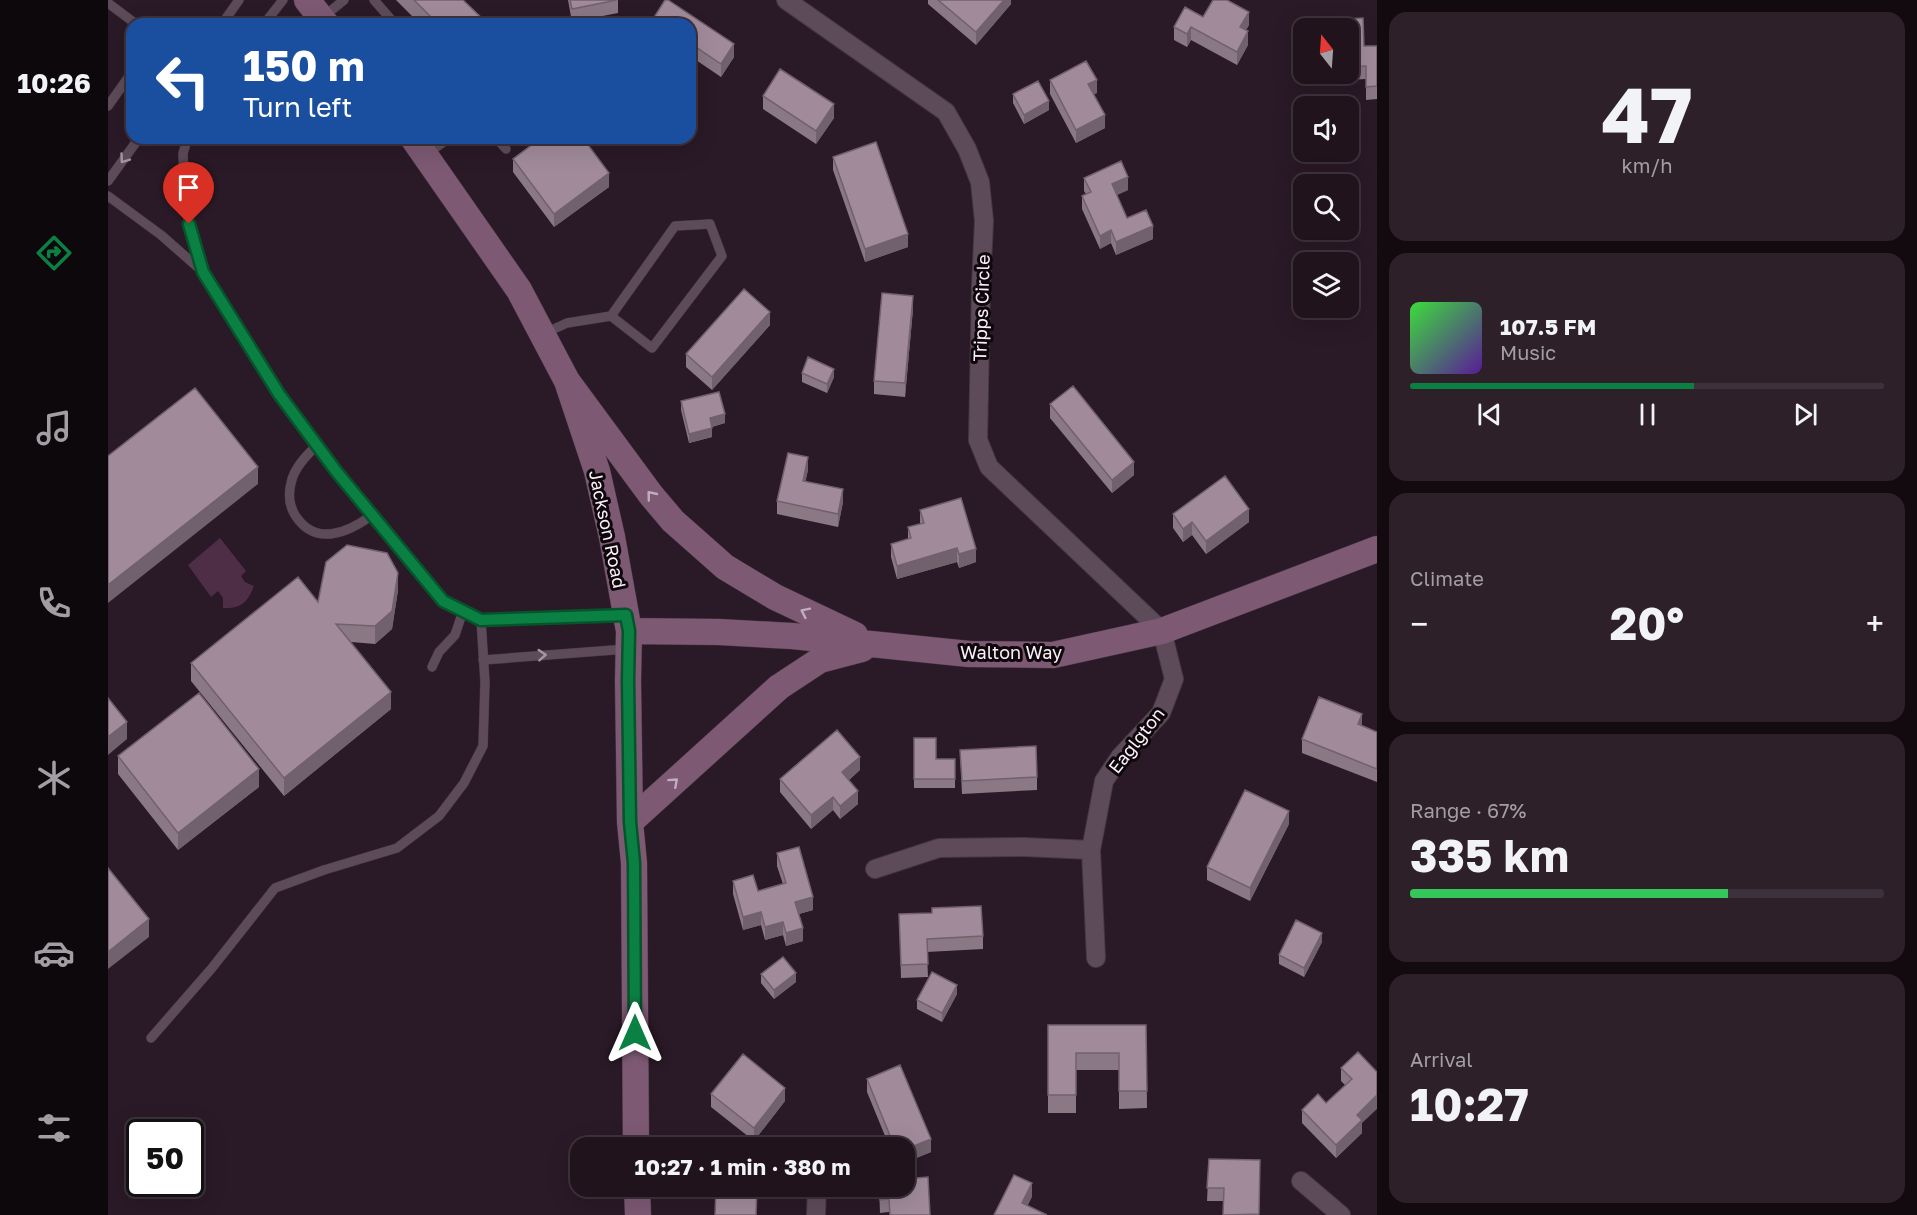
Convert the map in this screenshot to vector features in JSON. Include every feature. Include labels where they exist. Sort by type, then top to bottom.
[{"type":"main road","points":[[419,147],[519,290],[567,381],[651,495],[673,521],[725,567],[775,597],[877,645]]},
{"type":"main road","name":"Jackson Road","points":[[567,381],[597,471],[612,537],[628,631],[630,822],[634,863],[636,1137]]},
{"type":"main road","name":"Walton Way","points":[[628,631],[771,635],[969,654],[1053,656],[1162,631],[1377,549]]},
{"type":"main road","points":[[630,822],[779,687],[820,660],[877,645]]},
{"type":"main road","points":[[637,1197],[638,1215]]},
{"type":"street","name":"Tripps Circle","points":[[786,0],[946,112],[967,148],[980,182],[984,221],[978,440],[988,467],[1162,631]]},
{"type":"street","name":"Eaglgton","points":[[1096,958],[1091,850],[1104,781],[1120,757],[1161,714],[1174,679],[1162,631]]},
{"type":"street","points":[[875,869],[939,848],[1091,850]]},
{"type":"street","points":[[1301,1181],[1341,1215]]},
{"type":"street","points":[[816,1215],[817,1197]]},
{"type":"lane","points":[[226,18],[239,0]]},
{"type":"lane","points":[[269,18],[283,0]]},
{"type":"lane","points":[[318,14],[344,0]]},
{"type":"lane","points":[[374,0],[390,18]]},
{"type":"lane","points":[[108,3],[128,18]]},
{"type":"lane","points":[[108,106],[126,80]]},
{"type":"lane","points":[[108,181],[135,144]]},
{"type":"lane","points":[[186,144],[183,153],[184,184],[189,224],[203,272],[279,394],[316,445],[443,601],[481,620],[628,631]]},
{"type":"lane","points":[[501,144],[506,149]]},
{"type":"lane","points":[[108,196],[161,235],[203,272]]},
{"type":"lane","points":[[542,334],[567,323],[611,316],[675,226],[710,224],[722,256],[652,348],[611,316]]},
{"type":"lane","points":[[316,445],[291,482],[289,497],[291,508],[299,520],[310,531],[324,534],[356,527],[372,515]]},
{"type":"lane","points":[[432,667],[439,652],[455,635],[463,611]]},
{"type":"lane","points":[[151,1038],[212,968],[275,888],[324,870],[398,848],[439,816],[464,783],[483,746],[481,620]]},
{"type":"lane","points":[[483,660],[628,631]]},
{"type":"shaded area","points":[[220,538],[246,571],[241,576],[245,582],[254,586],[246,600],[235,607],[223,608],[223,598],[218,591],[211,597],[188,565]]},
{"type":"building","points":[[414,0],[463,0],[482,18],[432,18]]},
{"type":"building","points":[[570,0],[617,0],[572,9]]},
{"type":"building","points":[[665,0],[668,0],[695,18],[654,18]]},
{"type":"building","points":[[938,0],[1004,0],[976,32]]},
{"type":"building","points":[[1213,0],[1227,0],[1249,12],[1240,27],[1248,31],[1237,52],[1191,27],[1187,34],[1174,27],[1185,7],[1203,17]]},
{"type":"building","points":[[1359,18],[1363,18],[1364,46],[1377,46],[1377,86],[1366,87],[1366,66],[1359,66]]},
{"type":"building","points":[[696,19],[734,44],[721,64],[696,47]]},
{"type":"building","points":[[1086,61],[1097,80],[1088,84],[1105,115],[1076,130],[1050,80]]},
{"type":"building","points":[[780,69],[834,104],[816,131],[763,96]]},
{"type":"building","points":[[1038,81],[1049,101],[1024,115],[1013,94]]},
{"type":"building","points":[[876,142],[908,234],[865,249],[833,157]]},
{"type":"building","points":[[533,144],[587,144],[609,173],[554,214],[513,159]]},
{"type":"building","points":[[1121,161],[1128,177],[1112,184],[1127,218],[1146,210],[1153,226],[1116,242],[1111,230],[1100,236],[1082,196],[1091,192],[1084,178]]},
{"type":"building","points":[[744,289],[770,312],[712,377],[686,354]]},
{"type":"building","points":[[882,293],[913,296],[905,383],[874,381]]},
{"type":"building","points":[[808,357],[834,369],[827,384],[802,373]]},
{"type":"building","points":[[1073,386],[1134,462],[1112,480],[1050,404]]},
{"type":"building","points":[[195,388],[258,467],[108,585],[108,456]]},
{"type":"building","points":[[719,392],[725,414],[710,418],[712,428],[689,434],[681,401]]},
{"type":"building","points":[[788,453],[808,457],[803,481],[843,489],[838,514],[777,501]]},
{"type":"building","points":[[1225,476],[1249,509],[1206,541],[1192,522],[1183,529],[1173,514]]},
{"type":"building","points":[[961,498],[976,549],[959,554],[957,548],[897,566],[891,544],[911,538],[908,527],[924,523],[920,510]]},
{"type":"building","points":[[347,545],[387,553],[398,573],[392,611],[375,626],[336,624],[391,692],[284,778],[191,663],[298,577],[318,602],[326,562]]},
{"type":"building","points":[[199,693],[259,769],[178,833],[118,756]]},
{"type":"building","points":[[1319,697],[1362,714],[1358,724],[1377,732],[1377,769],[1302,739]]},
{"type":"building","points":[[108,698],[127,722],[108,737]]},
{"type":"building","points":[[837,730],[860,757],[842,772],[858,791],[840,806],[833,797],[811,815],[780,779]]},
{"type":"building","points":[[914,738],[936,738],[936,759],[955,759],[955,779],[914,779]]},
{"type":"building","points":[[1036,746],[1037,777],[962,781],[960,750]]},
{"type":"building","points":[[1245,790],[1289,811],[1250,888],[1207,867]]},
{"type":"building","points":[[799,847],[813,897],[795,902],[803,928],[786,933],[783,922],[765,927],[761,912],[743,917],[733,881],[753,875],[758,891],[786,883],[777,853]]},
{"type":"building","points":[[108,868],[149,919],[108,952]]},
{"type":"building","points":[[981,906],[983,936],[927,939],[928,964],[901,965],[899,914],[932,913],[932,908]]},
{"type":"building","points":[[1296,920],[1322,933],[1304,968],[1279,955]]},
{"type":"building","points":[[783,957],[796,973],[774,990],[761,974]]},
{"type":"building","points":[[932,972],[957,985],[942,1013],[917,1000]]},
{"type":"building","points":[[1048,1025],[1146,1025],[1147,1091],[1119,1091],[1119,1053],[1076,1053],[1076,1095],[1048,1095]]},
{"type":"building","points":[[1358,1052],[1377,1072],[1377,1095],[1357,1115],[1362,1120],[1336,1145],[1302,1110],[1318,1094],[1326,1103],[1352,1079],[1341,1068]]},
{"type":"building","points":[[743,1054],[785,1088],[754,1128],[711,1094]]},
{"type":"building","points":[[900,1065],[931,1139],[915,1146],[915,1137],[891,1137],[867,1079]]},
{"type":"building","points":[[1209,1159],[1260,1160],[1259,1214],[1223,1215],[1224,1188],[1207,1188]]},
{"type":"building","points":[[1014,1175],[1032,1183],[1022,1203],[1047,1215],[994,1215]]},
{"type":"building","points":[[928,1177],[930,1215],[890,1215],[889,1199],[880,1200],[880,1197],[915,1197],[915,1178]]},
{"type":"building","points":[[716,1197],[757,1197],[756,1215],[715,1215]]},
{"type":"route","points":[[189,224],[203,272],[279,394],[336,471],[443,601],[481,620],[626,615],[629,631],[630,822],[634,863],[635,1033]]}]
